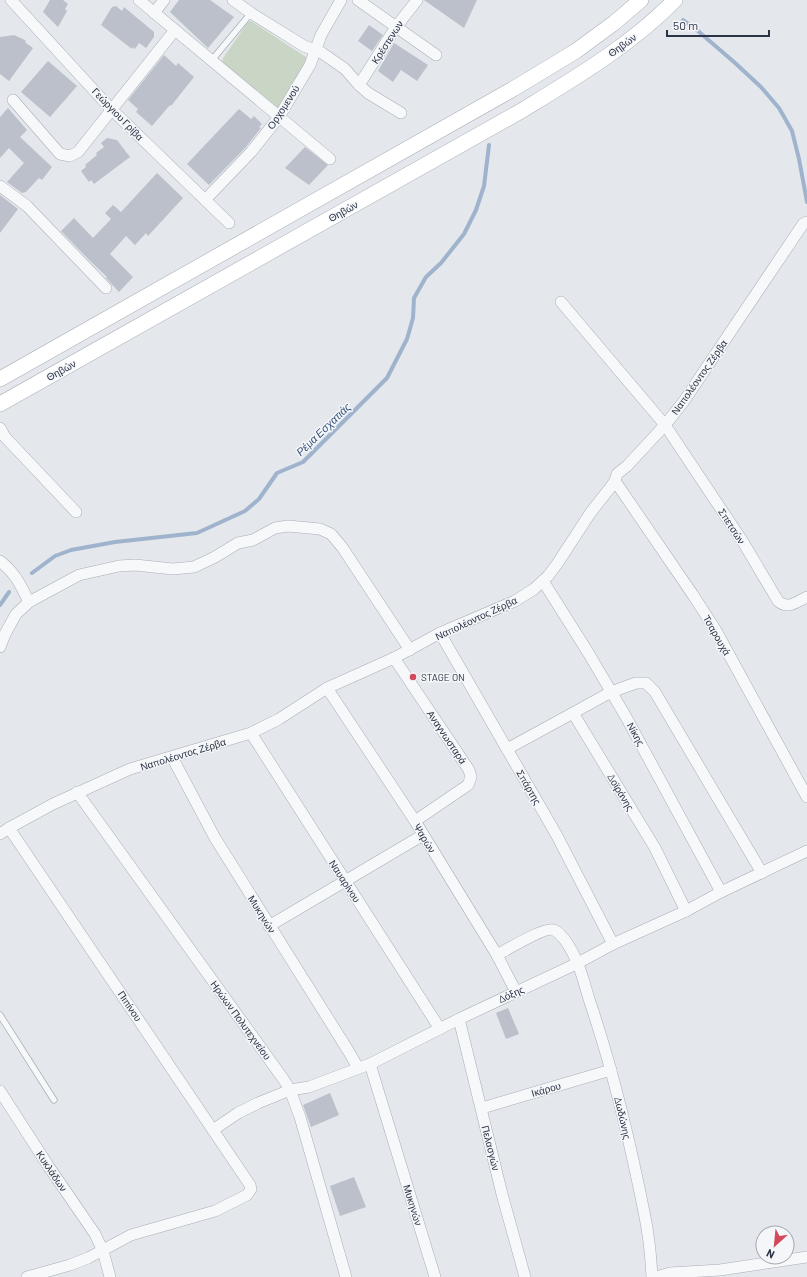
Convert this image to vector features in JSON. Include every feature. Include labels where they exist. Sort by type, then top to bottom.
[{"type":"main road","points":[[0,379],[513,89],[576,51],[614,23],[641,0]]},
{"type":"main road","name":"Θηβών","points":[[0,404],[521,110],[597,63],[661,15],[675,0]]},
{"type":"street","name":"Γεώργιου Γρίβα","points":[[11,0],[111,109],[229,223]]},
{"type":"street","points":[[139,0],[330,159]]},
{"type":"street","points":[[154,13],[164,0]]},
{"type":"street","points":[[233,0],[304,46],[322,53],[338,63],[368,93],[400,113]]},
{"type":"street","name":"Ορχομενού","points":[[205,200],[251,152],[279,117],[310,65],[326,24],[341,0]]},
{"type":"street","points":[[358,0],[436,55]]},
{"type":"street","name":"Κρέστενων","points":[[359,85],[396,27],[417,0]]},
{"type":"street","points":[[13,100],[60,154],[70,156],[78,152],[111,109],[176,30]]},
{"type":"street","points":[[0,186],[27,206],[106,288]]},
{"type":"street","name":"Ναπολέοντος Ζέρβα","points":[[0,834],[77,792],[130,769],[251,733],[280,719],[327,688],[394,658],[440,633],[515,601],[534,589],[543,581],[557,564],[591,512],[615,481],[617,474],[627,466],[665,425],[684,401],[803,224],[807,222]]},
{"type":"street","points":[[561,302],[665,425]]},
{"type":"street","name":"Σπετσών","points":[[665,425],[742,542],[778,601],[782,605],[789,606],[807,597]]},
{"type":"street","points":[[0,428],[5,437],[76,512]]},
{"type":"street","name":"Τσαρουχά","points":[[615,481],[694,595],[715,629],[807,797]]},
{"type":"street","points":[[0,647],[16,614],[30,602],[79,575],[119,566],[173,569],[194,567],[238,544],[253,540],[275,528],[288,526],[320,528],[331,534],[342,547],[410,650]]},
{"type":"street","points":[[0,561],[9,568],[16,577],[30,602]]},
{"type":"street","name":"Νίκης","points":[[543,581],[589,654],[642,745],[721,892]]},
{"type":"street","name":"Σπάρτης","points":[[440,633],[556,834],[613,944]]},
{"type":"street","name":"Αναγνωσταρά","points":[[394,658],[469,770],[471,777],[468,785],[415,821]]},
{"type":"street","points":[[507,749],[611,692],[636,683],[646,684],[655,692],[762,873]]},
{"type":"street","name":"Ψαρών","points":[[327,688],[415,821],[497,955],[516,992]]},
{"type":"street","name":"Δοϊράνης","points":[[573,713],[655,848],[686,911]]},
{"type":"street","name":"Ναυαρίνου","points":[[251,733],[440,1029]]},
{"type":"street","name":"Μυκηνών","points":[[172,757],[215,838],[358,1068]]},
{"type":"street","name":"Ηρώων Πολυτεχνείου","points":[[77,792],[290,1090],[300,1116],[346,1277]]},
{"type":"street","name":"Πιπίνου","points":[[9,828],[148,1031],[250,1185],[251,1189],[247,1195],[215,1211],[131,1235],[104,1251]]},
{"type":"street","points":[[269,926],[423,835]]},
{"type":"street","name":"Δόξης","points":[[213,1130],[250,1107],[290,1090],[309,1087],[370,1064],[459,1019],[578,963],[613,944],[686,911],[721,892],[807,851]]},
{"type":"street","name":"Δωδώνης","points":[[497,955],[529,937],[551,929],[555,930],[562,937],[569,946],[578,963],[598,1023],[624,1123],[645,1217],[652,1277]]},
{"type":"street","name":"Πελασγών","points":[[459,1019],[502,1194],[525,1277]]},
{"type":"street","name":"Μυκηνών","points":[[370,1064],[435,1277]]},
{"type":"street","name":"Ικάρου","points":[[482,1108],[611,1070]]},
{"type":"street","name":"Κυκλάδων","points":[[0,1091],[33,1143],[95,1234],[104,1251],[110,1277]]},
{"type":"street","points":[[27,1277],[70,1265],[104,1251]]},
{"type":"street","points":[[656,1277],[670,1273],[720,1270],[807,1257]]},
{"type":"lane","points":[[212,60],[251,13]]},
{"type":"lane","points":[[0,1015],[54,1100]]},
{"type":"green space","points":[[251,21],[306,57],[306,63],[280,108],[275,108],[222,64],[223,58],[248,22]]},
{"type":"building","points":[[50,0],[63,0],[68,4],[65,9],[67,11],[58,27],[43,12]]},
{"type":"building","points":[[179,0],[210,0],[234,17],[208,48],[170,12]]},
{"type":"building","points":[[424,0],[477,0],[464,28]]},
{"type":"building","points":[[116,6],[122,11],[124,7],[154,32],[154,37],[146,48],[139,43],[135,49],[133,47],[132,49],[101,25],[112,7]]},
{"type":"building","points":[[369,25],[383,35],[372,51],[358,41]]},
{"type":"building","points":[[14,35],[25,40],[26,43],[33,48],[9,81],[0,74],[0,37]]},
{"type":"building","points":[[394,43],[428,65],[417,81],[401,70],[393,82],[378,71]]},
{"type":"building","points":[[164,55],[176,66],[178,63],[194,77],[171,106],[170,105],[152,126],[136,112],[138,109],[128,100]]},
{"type":"building","points":[[48,61],[77,86],[50,117],[21,92]]},
{"type":"building","points":[[8,108],[27,130],[20,137],[52,167],[42,180],[39,178],[26,192],[22,193],[7,182],[24,163],[9,148],[0,158],[0,117]]},
{"type":"building","points":[[239,109],[251,119],[254,116],[262,124],[259,127],[261,128],[246,147],[209,185],[187,164]]},
{"type":"building","points":[[107,138],[117,140],[130,157],[94,184],[91,180],[89,182],[81,171],[86,167],[85,165],[97,155],[96,153],[104,147],[101,143]]},
{"type":"building","points":[[305,147],[328,165],[309,185],[285,168]]},
{"type":"building","points":[[157,173],[183,198],[148,236],[146,233],[135,245],[126,236],[110,254],[133,277],[119,292],[106,278],[107,277],[61,231],[74,218],[93,238],[111,219],[105,213],[113,205],[121,212]]},
{"type":"building","points":[[0,195],[18,209],[0,233]]},
{"type":"building","points":[[508,1008],[519,1034],[506,1039],[496,1013]]},
{"type":"building","points":[[330,1093],[339,1115],[311,1127],[303,1105]]},
{"type":"building","points":[[354,1177],[366,1207],[340,1216],[330,1186]]},
{"type":"waterway","points":[[683,20],[734,62],[761,87],[779,108],[792,131],[807,202]]},
{"type":"waterway","name":"Ρέμα Εσχατιάς","points":[[32,573],[55,556],[71,550],[115,542],[197,533],[245,511],[259,499],[277,473],[303,462],[387,378],[407,339],[413,318],[414,298],[426,277],[441,263],[464,234],[476,210],[484,186],[489,145]]},
{"type":"waterway","name":"Ρέμα Εσχατιάς","points":[[0,605],[9,592]]},
{"type":"place","name":"STAGE ON","points":[[413,677]]}]
